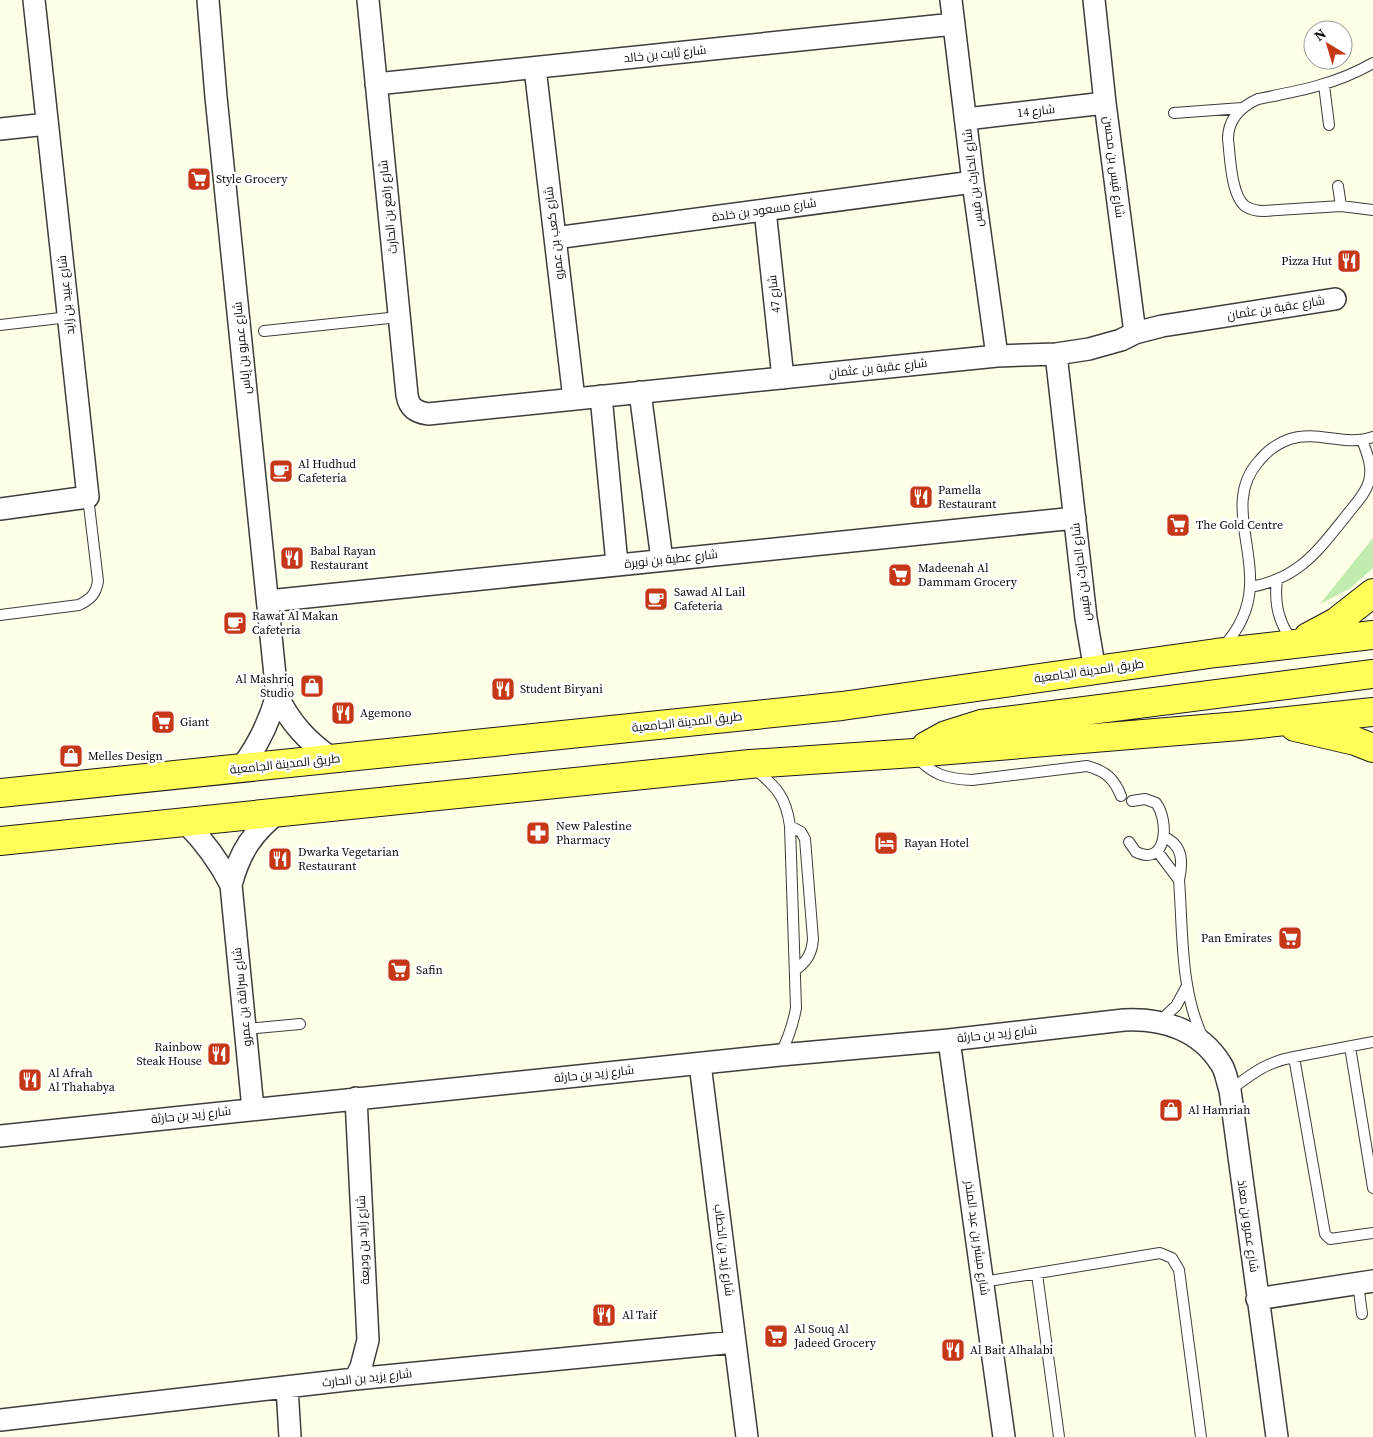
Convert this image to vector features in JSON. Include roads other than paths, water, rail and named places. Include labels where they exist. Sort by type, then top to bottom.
[{"type":"main road","points":[[1295,644],[1336,622],[1373,593]]},
{"type":"main road","name":"طريق المدينة الجامعية","points":[[0,794],[842,706],[1216,653],[1373,634]]},
{"type":"main road","points":[[914,753],[946,735],[981,724],[1373,674]]},
{"type":"main road","points":[[0,841],[750,764],[914,753],[1373,712]]},
{"type":"main road","points":[[1274,722],[1373,748]]},
{"type":"street","name":"شارع عبيد بن زايد","points":[[34,0],[88,496]]},
{"type":"street","name":"شارع عمرو بن إياس","points":[[208,0],[215,92],[268,601],[276,695],[267,727],[240,769]]},
{"type":"street","name":"شارع رافع بن الحارث","points":[[368,0],[407,395],[411,406],[416,411]]},
{"type":"street","name":"شارع الحارث بن قيس","points":[[951,0],[973,182],[997,356]]},
{"type":"street","name":"شارع قيس بن محسن","points":[[1094,0],[1105,104],[1135,333]]},
{"type":"street","name":"شارع ثابت بن خالد","points":[[376,84],[871,31],[954,24]]},
{"type":"street","name":"شارع كعب بن عمرو","points":[[535,68],[574,399]]},
{"type":"street","name":"شارع 14","points":[[966,119],[1105,104]]},
{"type":"street","points":[[0,129],[47,124]]},
{"type":"street","name":"شارع مسعود بن خلدة","points":[[554,238],[973,182]]},
{"type":"street","name":"شارع 47","points":[[765,210],[783,378]]},
{"type":"street","name":"شارع عقبة بن عثمان","points":[[416,411],[428,414],[997,356],[1056,354],[1105,345],[1135,333],[1162,326],[1336,299]]},
{"type":"street","name":"شارع الحارث بن قيس","points":[[1056,354],[1086,618],[1095,671]]},
{"type":"street","points":[[640,392],[662,560]]},
{"type":"street","points":[[601,396],[617,564]]},
{"type":"street","points":[[0,509],[88,496]]},
{"type":"street","name":"شارع عطية بن نويرة","points":[[268,601],[1075,518]]},
{"type":"street","name":"شارع عمرو بن إياس","points":[[276,695],[284,711],[306,738],[333,759]]},
{"type":"street","name":"شارع سراقة بن عمرو","points":[[253,1108],[232,885],[241,856],[248,843],[257,831],[280,811]]},
{"type":"street","name":"شارع سراقة بن عمرو","points":[[185,822],[216,857],[232,885]]},
{"type":"street","name":"شارع زيد بن حارثة","points":[[0,1136],[253,1108],[780,1055],[949,1040],[1124,1020],[1160,1021],[1186,1032]]},
{"type":"street","name":"شارع عمرو بن معاذ","points":[[1186,1032],[1207,1046],[1222,1066],[1230,1090],[1277,1437]]},
{"type":"street","name":"شارع مبشر بن عبد المنذر","points":[[949,1040],[1004,1437]]},
{"type":"street","name":"شارع زيد بن الخطاب","points":[[700,1064],[747,1437]]},
{"type":"street","name":"شارع زايد بن وديعة","points":[[355,1380],[361,1367],[368,1340],[356,1098]]},
{"type":"street","points":[[1258,1299],[1365,1282]]},
{"type":"street","name":"شارع يزيد بن الحارث","points":[[0,1420],[287,1387],[735,1342]]},
{"type":"street","points":[[287,1387],[290,1437]]},
{"type":"lane","points":[[1373,63],[1357,72],[1324,85],[1258,99],[1242,108],[1230,123],[1228,139],[1235,188],[1238,198],[1244,206],[1253,210],[1264,211],[1341,206],[1373,210]]},
{"type":"lane","points":[[1324,85],[1329,126]]},
{"type":"lane","points":[[1174,113],[1242,108]]},
{"type":"lane","points":[[1338,186],[1341,206]]},
{"type":"lane","points":[[0,325],[68,317]]},
{"type":"lane","points":[[264,331],[399,317]]},
{"type":"lane","points":[[1216,653],[1230,640],[1247,606],[1250,568],[1242,506],[1243,492],[1255,465],[1271,450],[1290,439],[1304,436],[1319,436],[1345,441],[1373,437]]},
{"type":"lane","points":[[1250,587],[1277,580],[1301,567],[1312,558],[1366,489],[1371,473],[1362,440]]},
{"type":"lane","name":"شارع عبيد بن زايد","points":[[0,615],[79,605],[90,600],[96,590],[98,581],[88,496]]},
{"type":"lane","points":[[1277,580],[1276,603],[1278,614],[1282,625],[1295,644]]},
{"type":"lane","points":[[914,753],[925,766],[939,775],[955,780],[972,780],[1087,766],[1099,769],[1109,775],[1116,784],[1121,796]]},
{"type":"lane","points":[[750,764],[774,784],[783,797],[788,810],[790,826],[796,1008],[788,1040],[780,1055]]},
{"type":"lane","points":[[1129,842],[1136,852],[1152,854],[1161,847],[1164,837],[1162,814],[1156,803],[1145,800],[1132,801]]},
{"type":"lane","points":[[790,826],[801,832],[805,839],[813,939],[810,955],[804,964],[795,970]]},
{"type":"lane","points":[[1164,837],[1170,840],[1178,849],[1181,862],[1179,880],[1187,986],[1195,1016],[1207,1046]]},
{"type":"lane","points":[[1157,851],[1179,880]]},
{"type":"lane","points":[[1160,1021],[1176,1006],[1187,986]]},
{"type":"lane","points":[[245,1029],[300,1024]]},
{"type":"lane","points":[[1230,1090],[1265,1066],[1294,1057],[1373,1042]]},
{"type":"lane","points":[[1350,1047],[1373,1188]]},
{"type":"lane","points":[[1294,1057],[1325,1234],[1330,1239],[1373,1233]]},
{"type":"lane","points":[[983,1282],[1160,1254],[1172,1258],[1179,1270],[1201,1437]]},
{"type":"lane","points":[[1037,1274],[1058,1437]]},
{"type":"lane","points":[[1362,1314],[1365,1282]]},
{"type":"place","name":"Style Grocery","points":[[199,179]]},
{"type":"place","name":"Pizza Hut","points":[[1349,261]]},
{"type":"place","name":"Al Hudhud Cafeteria","points":[[281,471]]},
{"type":"place","name":"Pamella Restaurant","points":[[921,497]]},
{"type":"place","name":"The Gold Centre","points":[[1178,525]]},
{"type":"place","name":"Babal Rayan Restaurant","points":[[292,558]]},
{"type":"place","name":"Madeenah Al Dammam Grocery","points":[[900,575]]},
{"type":"place","name":"Sawad Al Lail Cafeteria","points":[[656,599]]},
{"type":"place","name":"Rawat Al Makan Cafeteria","points":[[235,623]]},
{"type":"place","name":"Al Mashriq Studio","points":[[312,686]]},
{"type":"place","name":"Student Biryani","points":[[503,689]]},
{"type":"place","name":"Agemono","points":[[343,713]]},
{"type":"place","name":"Giant","points":[[163,722]]},
{"type":"place","name":"Melles Design","points":[[71,756]]},
{"type":"place","name":"New Palestine Pharmacy","points":[[538,833]]},
{"type":"place","name":"Rayan Hotel","points":[[886,843]]},
{"type":"place","name":"Dwarka Vegetarian Restaurant","points":[[280,859]]},
{"type":"place","name":"Pan Emirates","points":[[1290,938]]},
{"type":"place","name":"Safin","points":[[399,970]]},
{"type":"place","name":"Rainbow Steak House","points":[[219,1054]]},
{"type":"place","name":"Al Afrah Al Thahabya","points":[[30,1080]]},
{"type":"place","name":"Al Hamriah","points":[[1171,1110]]},
{"type":"place","name":"Al Taif","points":[[604,1315]]},
{"type":"place","name":"Al Souq Al Jadeed Grocery","points":[[776,1336]]},
{"type":"place","name":"Al Bait Alhalabi","points":[[953,1350]]}]
